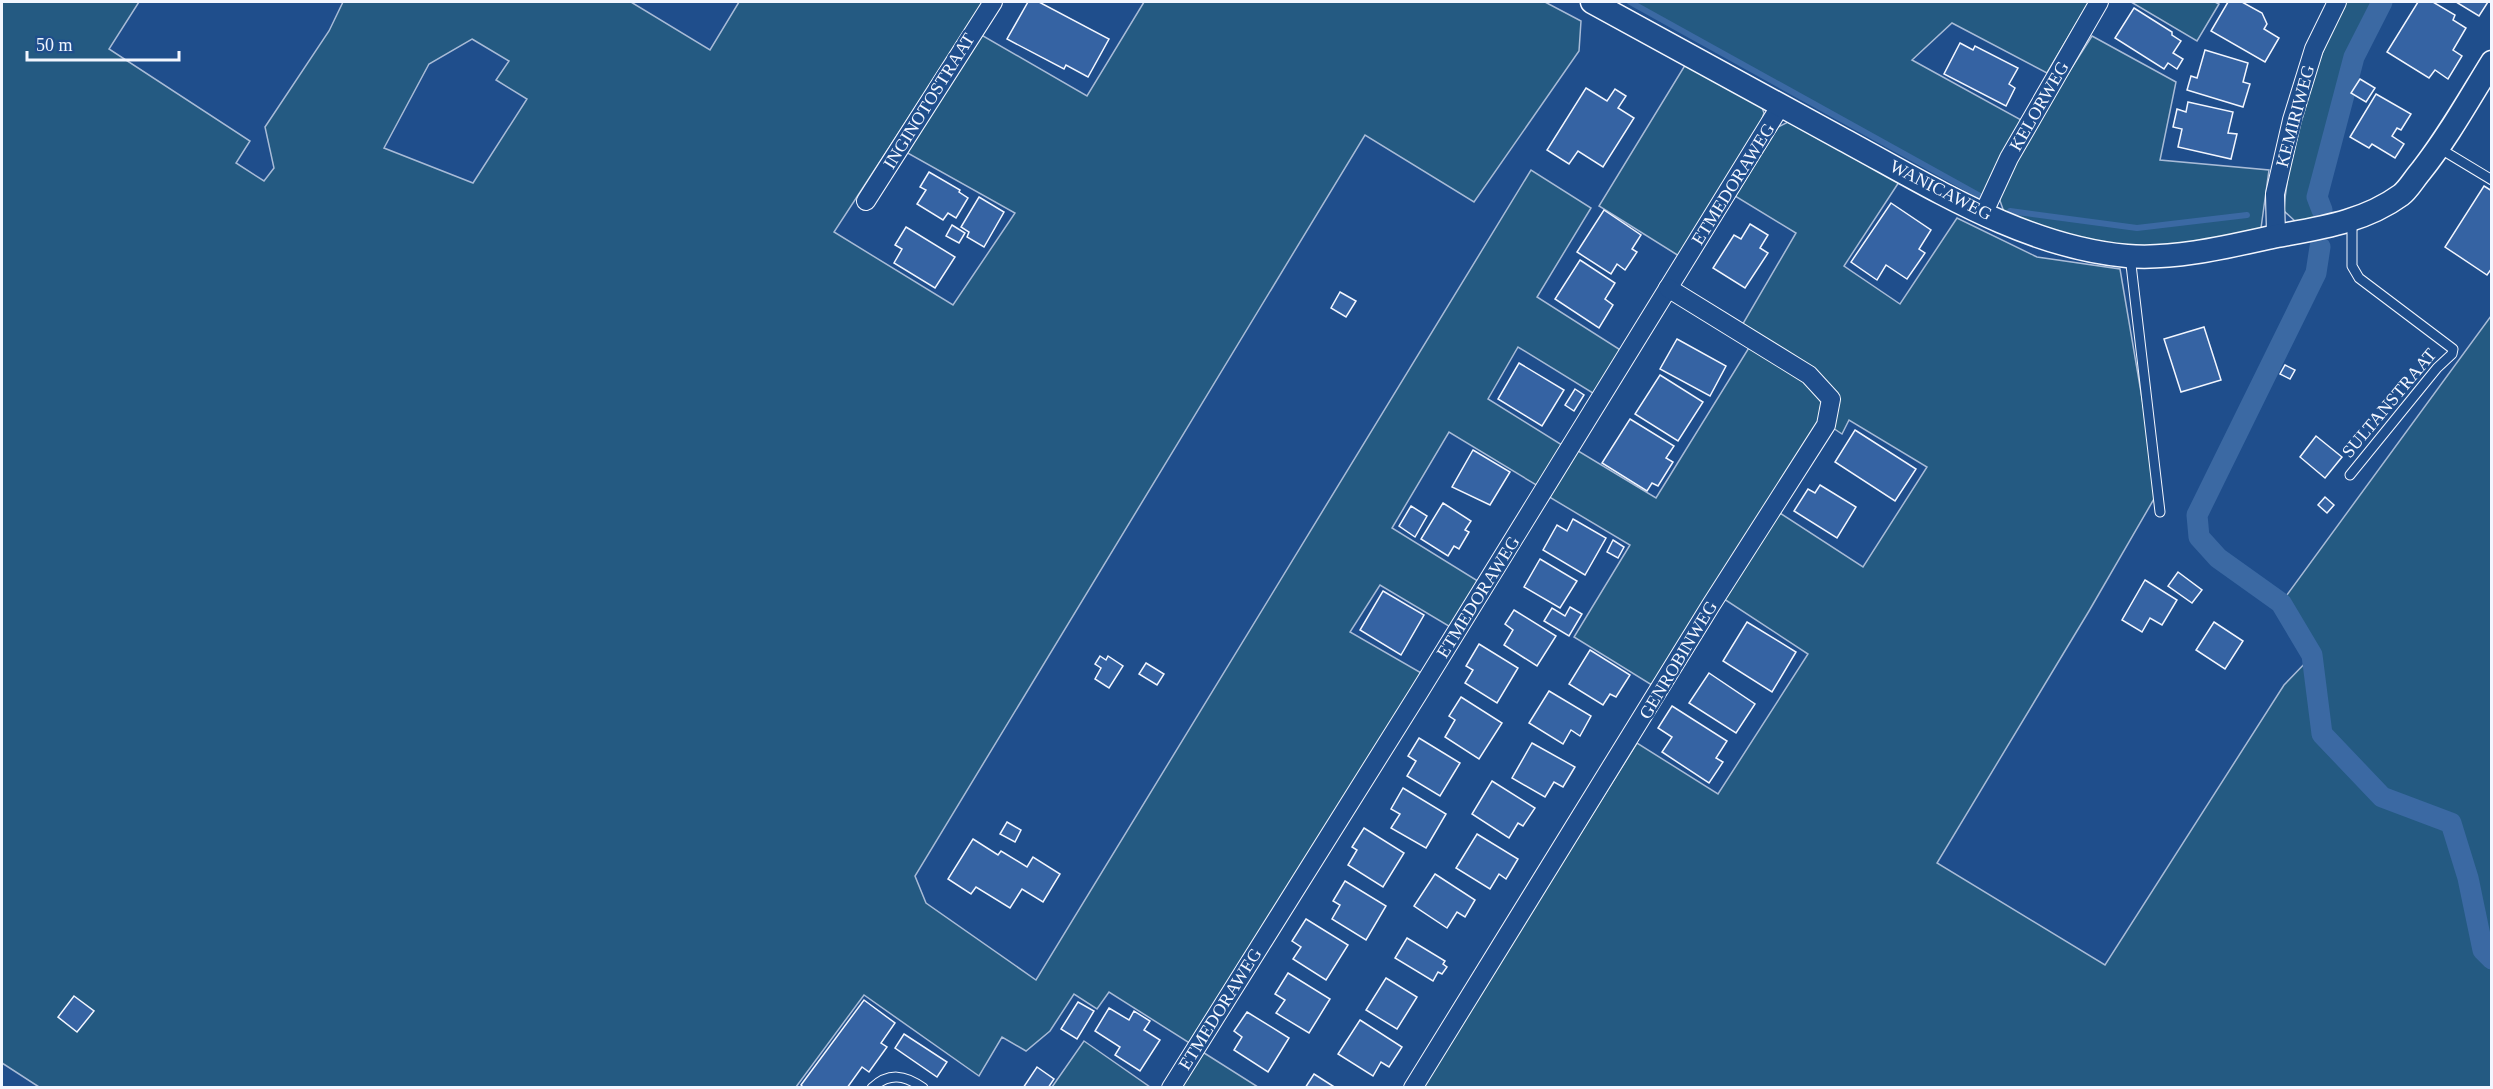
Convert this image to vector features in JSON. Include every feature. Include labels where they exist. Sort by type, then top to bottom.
[{"type":"street","name":"INGINOTOSTRAAT","points":[[866,201],[993,2]]},
{"type":"street","name":"WANICAWEG","points":[[1592,2],[1781,105],[2038,238],[2086,250],[2130,256],[2197,252],[2321,228],[2352,220],[2402,195],[2439,148],[2492,62]]},
{"type":"street","name":"KELORWEG","points":[[1984,212],[2009,158],[2099,2]]},
{"type":"street","name":"KEMIRIWEG","points":[[2276,237],[2275,194],[2292,120],[2314,49],[2337,2]]},
{"type":"street","name":"ETMEDORAWEG","points":[[1171,1088],[1425,684],[1781,105]]},
{"type":"street","name":"GENROBINWEG","points":[[1413,1088],[1711,605],[1826,424],[1830,399],[1809,375],[1668,288]]},
{"type":"lane","points":[[2439,148],[2492,180]]},
{"type":"lane","name":"SULTANSTRAAT","points":[[2350,475],[2437,368],[2452,354],[2453,349],[2359,278],[2352,266],[2352,220]]},
{"type":"lane","points":[[2130,256],[2160,512]]},
{"type":"lane","points":[[872,1088],[883,1078],[899,1076],[910,1079],[923,1088]]},
{"type":"shaded area","points":[[2,2],[139,2],[109,49],[250,141],[236,163],[264,181],[274,168],[265,127],[329,31],[343,2],[631,2],[710,50],[739,2],[984,2],[834,232],[953,305],[1015,213],[904,151],[978,33],[1087,96],[1144,2],[1545,2],[1581,21],[1579,51],[1474,202],[1365,135],[915,876],[926,903],[1036,980],[1531,170],[1591,208],[1537,297],[1622,351],[1596,395],[1518,347],[1488,399],[1562,445],[1538,486],[1449,432],[1392,528],[1481,583],[1452,628],[1380,585],[1350,632],[1423,674],[1191,1044],[1109,992],[1097,1009],[1074,994],[1050,1031],[1026,1051],[1002,1037],[979,1076],[864,995],[796,1087],[39,1087],[2,1063]],"holes":[[[472,39],[509,61],[496,80],[527,99],[473,183],[384,148],[429,64]]]},
{"type":"shaded area","points":[[1630,2],[2089,2],[2047,73],[1952,23],[1912,60],[2023,121],[1982,197]]},
{"type":"shaded area","points":[[2131,2],[2215,2],[2219,4],[2197,41]]},
{"type":"shaded area","points":[[2344,2],[2382,2],[2354,57],[2317,197],[2322,210],[2321,218],[2296,222],[2284,211],[2291,157],[2313,77]]},
{"type":"shaded area","points":[[2092,36],[2176,82],[2160,160],[2269,170],[2261,228],[2254,237],[2123,249],[2090,244],[2004,212],[1999,198],[2009,166]]},
{"type":"shaded area","points":[[1687,62],[1760,102],[1764,113],[1761,122],[1679,256],[1599,206]]},
{"type":"shaded area","points":[[1788,122],[1901,179],[1844,266],[1900,304],[1957,218],[2037,257],[2120,269],[2158,492],[1937,863],[2105,965],[2284,685],[2312,656],[2281,603],[2491,316],[2491,1087],[1421,1088],[1637,743],[1718,794],[1808,654],[1724,599],[1780,513],[1863,567],[1927,467],[1849,420],[1842,434],[1830,426],[1835,400],[1741,327],[1796,233],[1735,196],[1778,127]]},
{"type":"shaded area","points":[[1750,346],[1807,381],[1821,402],[1819,426],[1655,687],[1574,637],[1630,545],[1546,495],[1575,449],[1656,498]]},
{"type":"shaded area","points":[[1084,1041],[1150,1087],[1052,1087]]},
{"type":"shaded area","points":[[1201,1051],[1258,1087],[1178,1088]]},
{"type":"building","points":[[1028,2],[1039,2],[1109,39],[1088,77],[1066,65],[1064,69],[1007,39]]},
{"type":"building","points":[[2228,2],[2242,2],[2262,13],[2267,24],[2264,29],[2279,38],[2265,62],[2211,31]]},
{"type":"building","points":[[2418,2],[2433,2],[2455,15],[2453,20],[2466,28],[2453,50],[2462,56],[2448,79],[2435,70],[2429,78],[2387,52]]},
{"type":"building","points":[[2456,2],[2488,2],[2479,16]]},
{"type":"building","points":[[2134,8],[2172,32],[2172,35],[2181,41],[2173,53],[2183,59],[2177,69],[2168,63],[2164,69],[2115,38]]},
{"type":"building","points":[[1960,43],[1973,50],[1975,46],[2018,68],[2009,84],[2015,88],[2006,106],[1944,74]]},
{"type":"building","points":[[2205,50],[2248,63],[2243,82],[2250,84],[2243,107],[2187,90],[2191,76],[2197,78]]},
{"type":"building","points":[[2360,79],[2375,88],[2366,102],[2351,93]]},
{"type":"building","points":[[1586,88],[1607,101],[1615,89],[1626,96],[1618,108],[1634,118],[1603,167],[1578,151],[1569,164],[1547,150]]},
{"type":"building","points":[[2376,94],[2411,114],[2401,130],[2397,128],[2392,136],[2404,144],[2395,158],[2372,144],[2369,148],[2350,137]]},
{"type":"building","points":[[2188,102],[2233,112],[2228,133],[2237,134],[2231,159],[2178,147],[2182,129],[2173,127],[2177,109],[2186,112]]},
{"type":"building","points":[[929,172],[960,190],[959,192],[968,198],[956,218],[948,213],[943,220],[917,204],[926,190],[920,187]]},
{"type":"building","points":[[2484,186],[2492,191],[2492,268],[2487,275],[2445,247]]},
{"type":"building","points":[[979,197],[1004,212],[984,247],[967,237],[969,232],[961,227]]},
{"type":"building","points":[[1891,203],[1931,230],[1919,249],[1925,253],[1907,279],[1886,265],[1877,280],[1851,262]]},
{"type":"building","points":[[1604,210],[1641,235],[1632,249],[1637,252],[1625,270],[1617,264],[1611,274],[1577,252]]},
{"type":"building","points":[[1750,224],[1768,235],[1760,248],[1768,253],[1745,288],[1713,268],[1734,235],[1741,239]]},
{"type":"building","points":[[952,225],[965,233],[959,243],[946,236]]},
{"type":"building","points":[[906,227],[955,257],[935,288],[894,263],[902,249],[895,245]]},
{"type":"building","points":[[1580,260],[1615,283],[1605,299],[1613,305],[1599,328],[1555,299]]},
{"type":"building","points":[[1340,292],[1356,301],[1346,317],[1331,308]]},
{"type":"building","points":[[2204,327],[2221,380],[2181,392],[2164,339]]},
{"type":"building","points":[[1677,339],[1726,366],[1710,396],[1660,369]]},
{"type":"building","points":[[1519,363],[1564,390],[1542,426],[1498,399]]},
{"type":"building","points":[[2285,365],[2295,370],[2290,379],[2280,374]]},
{"type":"building","points":[[1660,375],[1703,402],[1678,441],[1635,414]]},
{"type":"building","points":[[1575,389],[1584,395],[1574,411],[1565,405]]},
{"type":"building","points":[[1630,419],[1674,446],[1666,458],[1673,462],[1658,486],[1652,483],[1647,491],[1602,463]]},
{"type":"building","points":[[1855,430],[1916,469],[1895,501],[1835,462]]},
{"type":"building","points":[[2316,436],[2342,457],[2325,478],[2300,457]]},
{"type":"building","points":[[1473,450],[1510,472],[1490,505],[1452,487]]},
{"type":"building","points":[[1820,485],[1856,507],[1837,538],[1794,511],[1808,489],[1815,493]]},
{"type":"building","points":[[2325,497],[2334,505],[2327,513],[2318,505]]},
{"type":"building","points":[[1443,503],[1471,521],[1465,530],[1469,532],[1459,549],[1454,546],[1448,556],[1421,539]]},
{"type":"building","points":[[1411,506],[1427,516],[1415,537],[1399,526]]},
{"type":"building","points":[[1573,519],[1606,538],[1585,575],[1543,550],[1557,525],[1567,531]]},
{"type":"building","points":[[1613,540],[1624,547],[1618,558],[1607,552]]},
{"type":"building","points":[[1540,559],[1577,581],[1560,608],[1524,587]]},
{"type":"building","points":[[2178,572],[2202,590],[2192,603],[2168,586]]},
{"type":"building","points":[[2145,580],[2177,600],[2162,625],[2150,618],[2142,632],[2122,620]]},
{"type":"building","points":[[1383,591],[1424,615],[1401,655],[1360,630]]},
{"type":"building","points":[[1570,607],[1582,614],[1569,636],[1544,621],[1552,608],[1565,616]]},
{"type":"building","points":[[1514,610],[1556,636],[1537,666],[1504,645],[1513,630],[1505,624]]},
{"type":"building","points":[[1747,622],[1796,652],[1772,692],[1723,661]]},
{"type":"building","points":[[2214,622],[2243,641],[2225,669],[2196,650]]},
{"type":"building","points":[[1479,644],[1518,668],[1497,703],[1465,683],[1473,670],[1466,666]]},
{"type":"building","points":[[1590,650],[1630,675],[1616,697],[1610,694],[1603,705],[1569,684]]},
{"type":"building","points":[[1100,656],[1106,660],[1108,656],[1123,666],[1109,688],[1095,679],[1101,668],[1095,664]]},
{"type":"building","points":[[1146,663],[1164,674],[1157,685],[1139,674]]},
{"type":"building","points":[[1709,673],[1755,704],[1736,733],[1689,703]]},
{"type":"building","points":[[1549,691],[1591,716],[1580,736],[1571,730],[1563,744],[1529,723]]},
{"type":"building","points":[[1461,697],[1502,723],[1479,759],[1445,737],[1455,720],[1449,716]]},
{"type":"building","points":[[1672,706],[1727,741],[1716,758],[1723,762],[1709,783],[1662,752],[1672,737],[1658,728]]},
{"type":"building","points":[[1419,738],[1460,763],[1440,796],[1407,776],[1416,761],[1408,756]]},
{"type":"building","points":[[1532,743],[1575,767],[1563,787],[1554,782],[1545,797],[1512,778]]},
{"type":"building","points":[[1492,781],[1535,808],[1523,826],[1518,823],[1509,838],[1472,814]]},
{"type":"building","points":[[1403,788],[1446,814],[1426,848],[1391,828],[1400,814],[1391,809]]},
{"type":"building","points":[[1007,822],[1021,830],[1015,842],[1000,834]]},
{"type":"building","points":[[1364,828],[1404,853],[1383,887],[1348,865],[1357,850],[1352,847]]},
{"type":"building","points":[[1477,834],[1518,859],[1506,879],[1499,874],[1490,889],[1456,868]]},
{"type":"building","points":[[973,839],[998,855],[1001,851],[1027,867],[1033,857],[1060,874],[1043,902],[1022,889],[1010,908],[976,887],[971,894],[948,879]]},
{"type":"building","points":[[1435,874],[1475,900],[1465,917],[1457,912],[1447,928],[1414,906]]},
{"type":"building","points":[[1345,881],[1386,906],[1366,940],[1332,919],[1340,905],[1333,901]]},
{"type":"building","points":[[1306,919],[1348,945],[1326,980],[1293,959],[1301,947],[1292,941]]},
{"type":"building","points":[[1407,938],[1445,961],[1443,964],[1447,967],[1442,974],[1438,972],[1433,981],[1395,958]]},
{"type":"building","points":[[1288,973],[1330,999],[1309,1033],[1276,1013],[1285,1000],[1275,994]]},
{"type":"building","points":[[1386,978],[1417,997],[1397,1029],[1366,1010]]},
{"type":"building","points":[[74,996],[94,1011],[77,1032],[58,1017]]},
{"type":"building","points":[[864,1000],[895,1023],[881,1043],[887,1047],[869,1072],[862,1067],[847,1088],[804,1088],[801,1085]]},
{"type":"building","points":[[1078,1002],[1094,1011],[1077,1039],[1061,1029]]},
{"type":"building","points":[[1109,1008],[1129,1020],[1134,1011],[1150,1021],[1144,1030],[1160,1040],[1140,1071],[1115,1055],[1120,1047],[1095,1031]]},
{"type":"building","points":[[1247,1012],[1289,1038],[1268,1072],[1234,1050],[1242,1037],[1234,1031]]},
{"type":"building","points":[[1360,1020],[1402,1047],[1389,1067],[1381,1062],[1373,1076],[1338,1054]]},
{"type":"building","points":[[904,1034],[947,1062],[937,1077],[895,1048]]},
{"type":"building","points":[[1037,1067],[1054,1079],[1048,1088],[1023,1088]]},
{"type":"building","points":[[1314,1074],[1336,1088],[1305,1088]]},
{"type":"waterway","points":[[1630,2],[1982,197]]},
{"type":"waterway","points":[[2322,210],[2317,197],[2354,57],[2382,2]]},
{"type":"waterway","points":[[2010,211],[2137,228],[2247,215]]},
{"type":"waterway","points":[[2320,247],[2316,273],[2197,515],[2199,537],[2218,558],[2281,603],[2312,655],[2322,734],[2382,797],[2451,823],[2468,878],[2483,950],[2492,959]]}]
